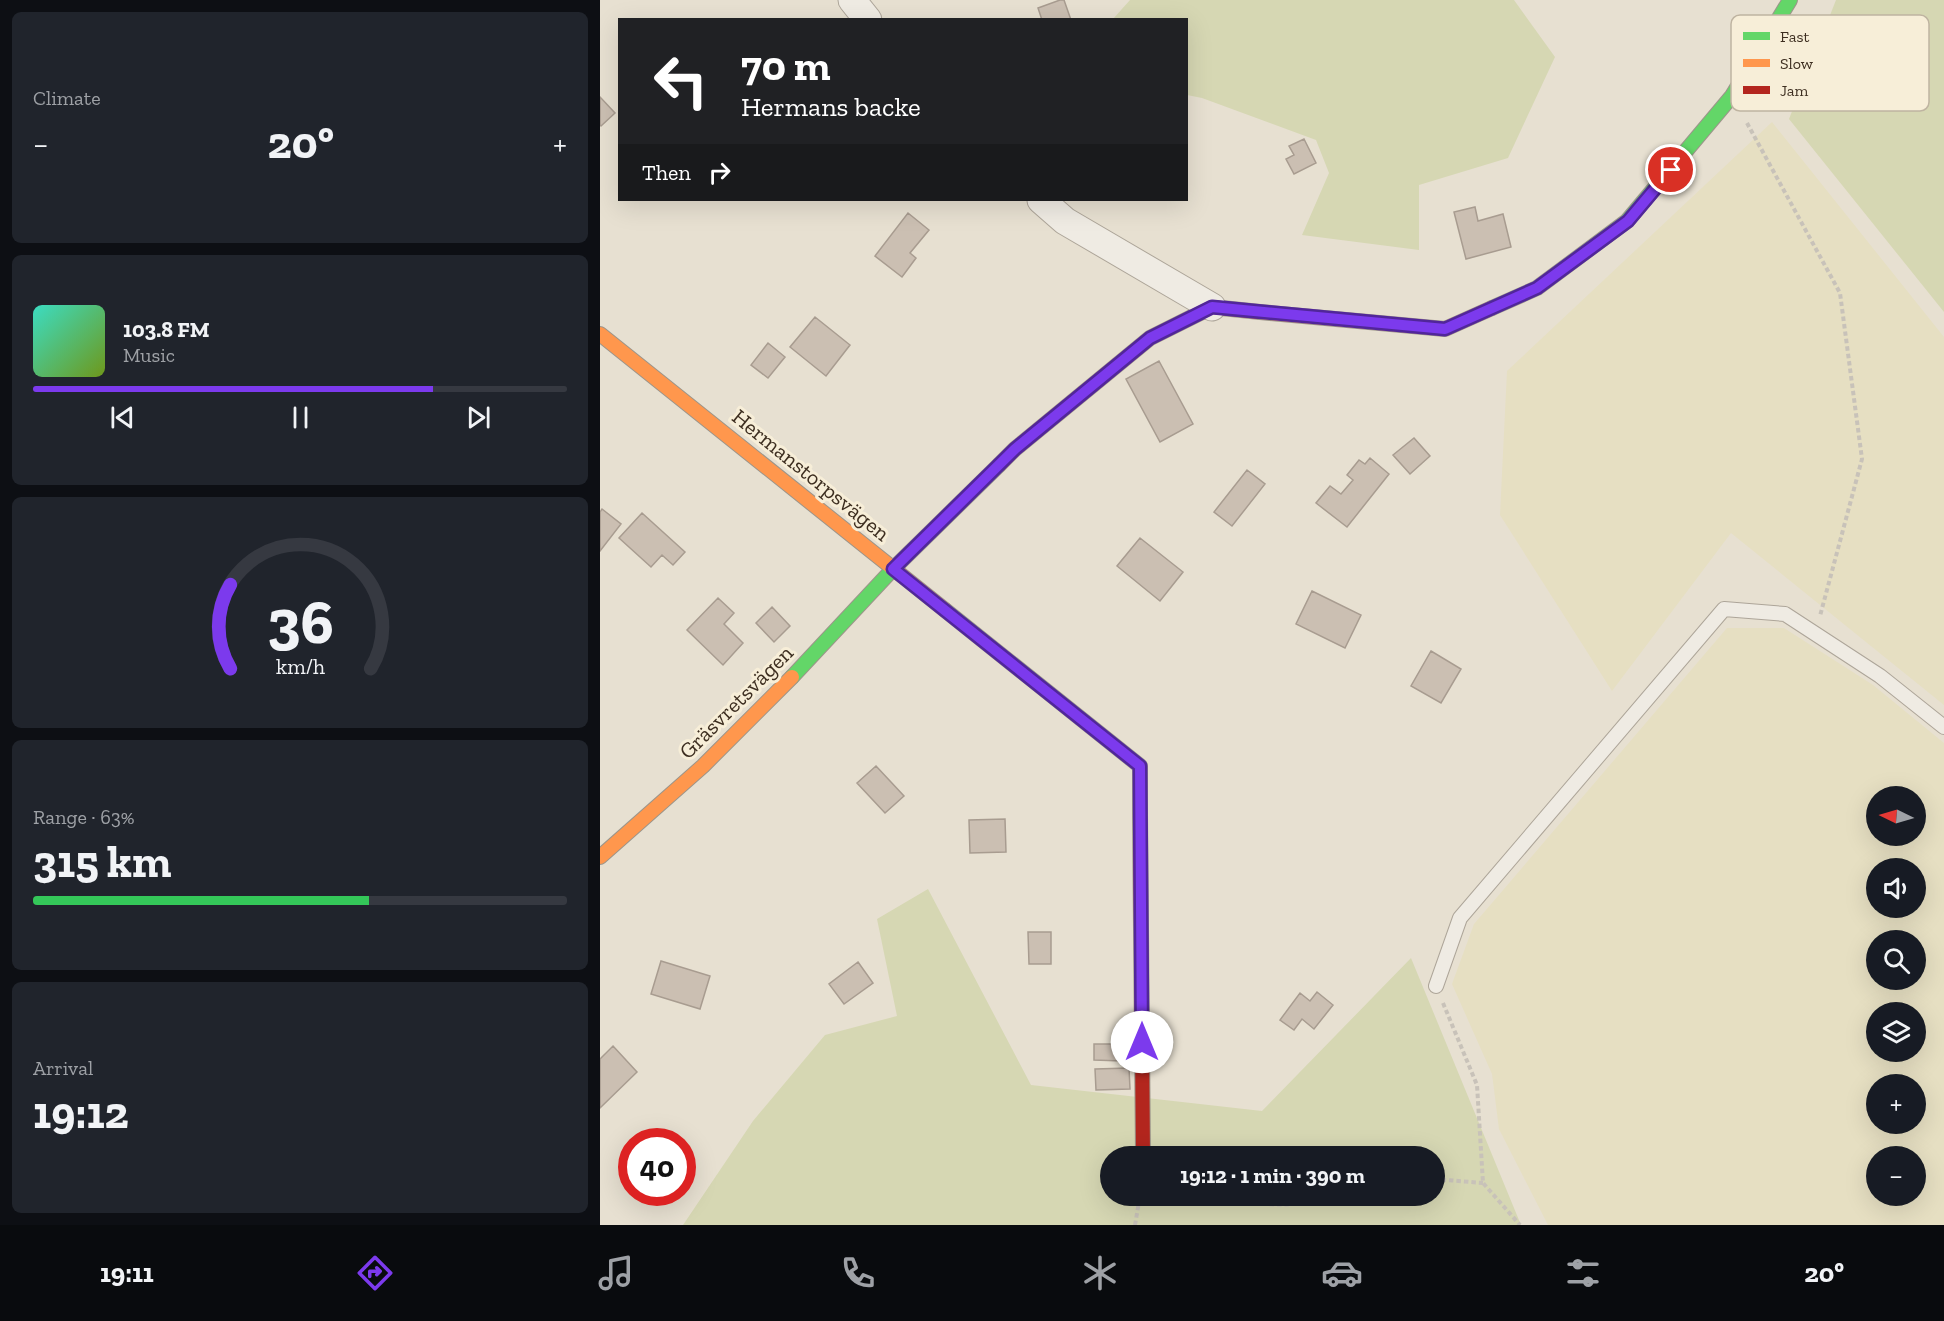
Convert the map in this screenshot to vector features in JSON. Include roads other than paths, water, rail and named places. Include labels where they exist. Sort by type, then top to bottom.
[{"type":"street","points":[[852,0],[866,18]]},
{"type":"street","points":[[1781,15],[1790,0]]},
{"type":"street","points":[[1042,201],[1065,221],[1212,307],[1445,329],[1537,288],[1628,221],[1731,97]]},
{"type":"street","name":"Hermanstorpsvägen","points":[[600,334],[893,569],[1015,449],[1150,338],[1212,307]]},
{"type":"street","points":[[893,569],[1140,766],[1143,1146]]},
{"type":"street","name":"Gräsvretsvägen","points":[[600,857],[703,766],[794,675],[893,569]]},
{"type":"lane","points":[[1436,986],[1460,918],[1724,609],[1785,614],[1880,676],[1944,727]]}]
